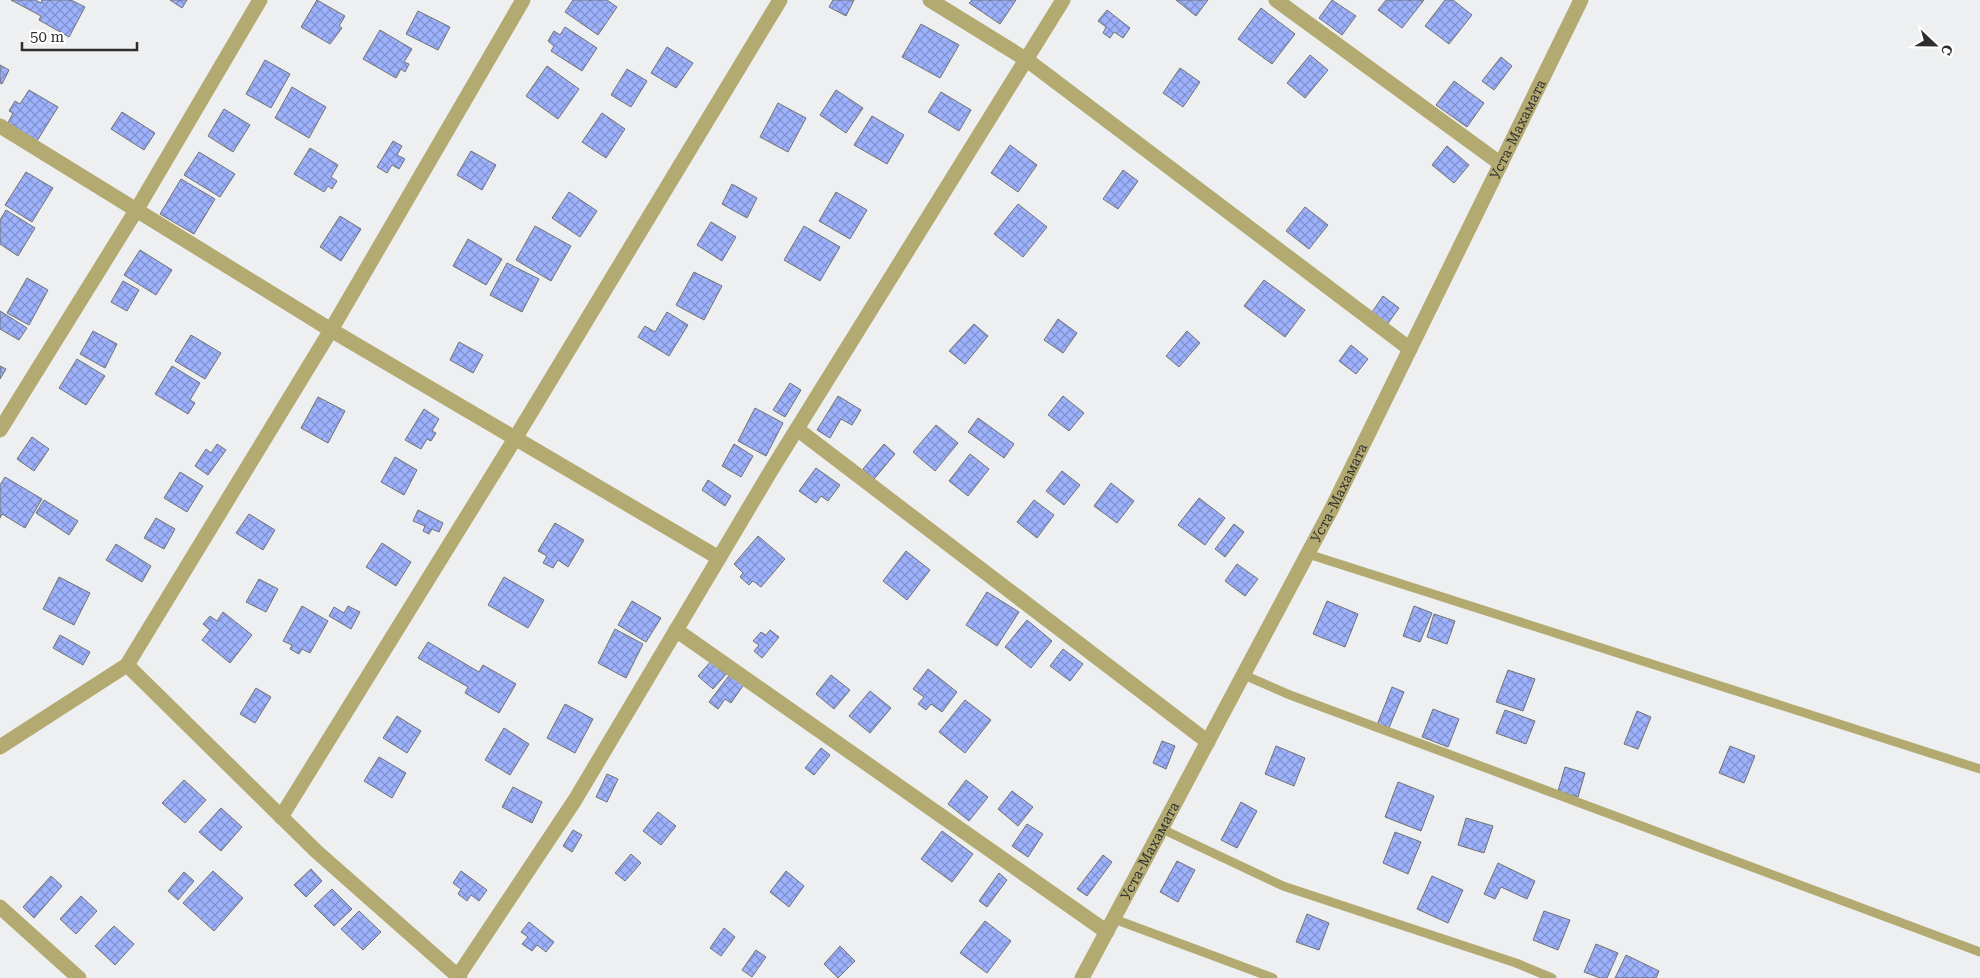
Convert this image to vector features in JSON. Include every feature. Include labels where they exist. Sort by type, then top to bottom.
[{"type":"street","points":[[0,430],[137,209],[260,0]]},
{"type":"street","points":[[0,747],[126,665],[332,330],[522,0]]},
{"type":"street","points":[[281,817],[516,438],[780,0]]},
{"type":"street","points":[[930,0],[1027,60],[1410,349]]},
{"type":"street","points":[[126,665],[316,851],[459,977],[575,800],[797,429],[1027,60],[1062,0]]},
{"type":"street","points":[[1276,0],[1501,164]]},
{"type":"street","name":"Уста-Махамата","points":[[1082,978],[1308,554],[1581,0]]},
{"type":"street","points":[[0,126],[332,330],[719,558]]},
{"type":"street","points":[[797,429],[1208,742]]},
{"type":"street","points":[[676,630],[1110,925]]},
{"type":"street","points":[[0,907],[79,978]]},
{"type":"lane","points":[[1308,554],[1980,769]]},
{"type":"lane","points":[[1244,675],[1290,695],[1980,952]]},
{"type":"lane","points":[[1162,829],[1283,886],[1516,963],[1552,978]]},
{"type":"lane","points":[[1110,925],[1273,978]]},
{"type":"building","points":[[11,0],[35,0],[41,3],[42,0],[71,0],[85,7],[69,37],[39,20],[41,16]]},
{"type":"building","points":[[170,0],[187,0],[182,8]]},
{"type":"building","points":[[317,0],[345,16],[339,26],[342,28],[330,44],[301,27]]},
{"type":"building","points":[[573,0],[607,0],[617,7],[598,35],[565,12]]},
{"type":"building","points":[[833,0],[854,0],[846,16],[829,7]]},
{"type":"building","points":[[972,0],[1016,0],[1000,24],[969,3]]},
{"type":"building","points":[[1176,0],[1208,0],[1196,16]]},
{"type":"building","points":[[1332,0],[1356,16],[1342,35],[1319,18]]},
{"type":"building","points":[[1386,0],[1424,0],[1402,28],[1378,10]]},
{"type":"building","points":[[1445,0],[1453,0],[1472,15],[1449,44],[1425,26]]},
{"type":"building","points":[[1261,8],[1295,34],[1272,64],[1238,39]]},
{"type":"building","points":[[1107,10],[1130,28],[1123,38],[1114,32],[1110,38],[1103,33],[1106,27],[1098,21]]},
{"type":"building","points":[[418,11],[450,27],[438,50],[406,34]]},
{"type":"building","points":[[921,24],[959,45],[940,78],[902,57]]},
{"type":"building","points":[[565,27],[597,48],[582,71],[551,51],[554,46],[548,41],[554,31],[560,35]]},
{"type":"building","points":[[380,30],[412,49],[404,62],[409,64],[405,72],[401,69],[396,78],[363,59]]},
{"type":"building","points":[[667,47],[693,63],[676,88],[651,73]]},
{"type":"building","points":[[1310,55],[1328,70],[1305,98],[1287,83]]},
{"type":"building","points":[[1501,57],[1512,66],[1494,90],[1482,81]]},
{"type":"building","points":[[265,60],[290,74],[271,108],[246,94]]},
{"type":"building","points":[[0,65],[9,70],[2,84],[0,83]]},
{"type":"building","points":[[547,66],[579,89],[558,119],[526,96]]},
{"type":"building","points":[[1180,68],[1200,82],[1183,107],[1163,93]]},
{"type":"building","points":[[627,69],[647,81],[631,107],[611,95]]},
{"type":"building","points":[[1454,81],[1484,103],[1467,127],[1436,105]]},
{"type":"building","points":[[292,87],[326,107],[309,138],[275,118]]},
{"type":"building","points":[[29,90],[58,107],[37,141],[8,123],[13,113],[9,111],[15,101],[20,104]]},
{"type":"building","points":[[836,90],[863,108],[846,133],[820,115]]},
{"type":"building","points":[[941,92],[971,110],[959,131],[928,112]]},
{"type":"building","points":[[778,103],[806,118],[788,152],[760,137]]},
{"type":"building","points":[[224,109],[250,125],[233,152],[208,136]]},
{"type":"building","points":[[122,112],[155,133],[144,150],[111,129]]},
{"type":"building","points":[[602,113],[625,129],[606,158],[582,142]]},
{"type":"building","points":[[872,116],[904,135],[887,164],[854,145]]},
{"type":"building","points":[[393,141],[402,146],[397,155],[405,159],[399,169],[392,165],[387,173],[377,167]]},
{"type":"building","points":[[1010,145],[1037,165],[1018,192],[991,173]]},
{"type":"building","points":[[1447,146],[1469,165],[1454,183],[1432,165]]},
{"type":"building","points":[[310,148],[338,165],[331,177],[337,181],[332,189],[328,186],[324,192],[294,174]]},
{"type":"building","points":[[471,151],[496,165],[482,190],[457,175]]},
{"type":"building","points":[[199,152],[235,174],[220,197],[184,175]]},
{"type":"building","points":[[1123,170],[1138,181],[1118,209],[1103,199]]},
{"type":"building","points":[[26,172],[53,188],[32,222],[5,205]]},
{"type":"building","points":[[181,179],[215,199],[194,234],[160,214]]},
{"type":"building","points":[[732,184],[757,198],[747,218],[722,204]]},
{"type":"building","points":[[569,192],[597,211],[580,237],[552,218]]},
{"type":"building","points":[[836,192],[867,210],[850,239],[819,221]]},
{"type":"building","points":[[1018,204],[1047,227],[1023,257],[994,234]]},
{"type":"building","points":[[1305,207],[1328,225],[1309,249],[1286,231]]},
{"type":"building","points":[[6,210],[35,228],[18,256],[0,244],[0,220]]},
{"type":"building","points":[[340,216],[361,229],[341,261],[320,247]]},
{"type":"building","points":[[711,222],[736,237],[722,261],[697,245]]},
{"type":"building","points":[[535,226],[571,246],[551,281],[516,260]]},
{"type":"building","points":[[804,226],[840,247],[820,281],[784,260]]},
{"type":"building","points":[[468,239],[502,259],[486,285],[453,266]]},
{"type":"building","points":[[140,250],[172,270],[156,295],[124,275]]},
{"type":"building","points":[[507,263],[539,279],[522,312],[490,295]]},
{"type":"building","points":[[694,272],[722,286],[704,320],[676,305]]},
{"type":"building","points":[[27,278],[48,290],[29,325],[7,313]]},
{"type":"building","points":[[1264,280],[1305,310],[1285,337],[1244,306]]},
{"type":"building","points":[[123,281],[139,290],[127,311],[111,302]]},
{"type":"building","points":[[1383,296],[1399,308],[1386,326],[1370,315]]},
{"type":"building","points":[[0,311],[27,328],[19,340],[0,329]]},
{"type":"building","points":[[667,312],[688,325],[669,356],[638,337],[645,326],[655,332]]},
{"type":"building","points":[[1058,319],[1077,333],[1063,353],[1044,340]]},
{"type":"building","points":[[974,324],[988,336],[965,364],[949,351]]},
{"type":"building","points":[[93,331],[117,344],[105,368],[80,354]]},
{"type":"building","points":[[1187,331],[1200,343],[1179,367],[1166,356]]},
{"type":"building","points":[[191,335],[221,353],[205,379],[175,361]]},
{"type":"building","points":[[459,342],[483,355],[473,373],[450,360]]},
{"type":"building","points":[[1351,345],[1368,359],[1356,374],[1339,361]]},
{"type":"building","points":[[77,359],[105,376],[86,405],[59,388]]},
{"type":"building","points":[[0,366],[6,369],[0,379]]},
{"type":"building","points":[[172,366],[200,383],[190,400],[195,403],[188,414],[155,394]]},
{"type":"building","points":[[790,383],[801,390],[785,417],[773,410]]},
{"type":"building","points":[[838,396],[861,410],[852,425],[841,419],[830,438],[817,430]]},
{"type":"building","points":[[1063,396],[1084,413],[1069,431],[1048,415]]},
{"type":"building","points":[[318,397],[345,411],[328,443],[301,428]]},
{"type":"building","points":[[755,408],[783,423],[766,456],[738,441]]},
{"type":"building","points":[[424,409],[439,419],[432,431],[436,433],[431,441],[427,439],[421,449],[405,440]]},
{"type":"building","points":[[978,418],[1014,444],[1004,458],[968,432]]},
{"type":"building","points":[[936,425],[958,443],[935,471],[913,452]]},
{"type":"building","points":[[32,437],[49,449],[34,471],[17,459]]},
{"type":"building","points":[[217,444],[226,450],[208,475],[195,466],[206,449],[211,453]]},
{"type":"building","points":[[734,444],[753,456],[741,477],[722,466]]},
{"type":"building","points":[[884,444],[895,454],[874,479],[863,469]]},
{"type":"building","points":[[970,454],[989,469],[968,496],[949,481]]},
{"type":"building","points":[[395,457],[417,470],[404,495],[381,482]]},
{"type":"building","points":[[816,468],[840,485],[828,501],[821,496],[816,503],[799,491]]},
{"type":"building","points":[[1062,471],[1080,485],[1064,505],[1046,491]]},
{"type":"building","points":[[180,472],[203,486],[187,512],[164,498]]},
{"type":"building","points":[[5,477],[42,499],[25,528],[2,514],[0,518],[0,485]]},
{"type":"building","points":[[708,480],[731,496],[725,506],[702,490]]},
{"type":"building","points":[[1111,483],[1134,501],[1117,523],[1094,506]]},
{"type":"building","points":[[1199,498],[1225,518],[1205,545],[1178,525]]},
{"type":"building","points":[[44,500],[78,521],[69,535],[36,513]]},
{"type":"building","points":[[1034,500],[1054,515],[1037,538],[1017,522]]},
{"type":"building","points":[[418,510],[443,523],[439,532],[432,529],[429,534],[423,531],[425,526],[413,521]]},
{"type":"building","points":[[249,514],[275,530],[263,550],[236,533]]},
{"type":"building","points":[[156,518],[175,529],[164,549],[144,538]]},
{"type":"building","points":[[555,523],[584,540],[568,567],[558,560],[553,568],[543,563],[547,556],[538,551]]},
{"type":"building","points":[[1234,524],[1244,532],[1225,557],[1215,549]]},
{"type":"building","points":[[758,536],[785,559],[761,587],[753,581],[749,585],[740,577],[743,573],[734,564]]},
{"type":"building","points":[[382,543],[411,562],[396,586],[366,567]]},
{"type":"building","points":[[116,544],[151,566],[142,582],[106,560]]},
{"type":"building","points":[[906,551],[930,570],[907,600],[883,581]]},
{"type":"building","points":[[1237,564],[1258,579],[1245,596],[1225,581]]},
{"type":"building","points":[[59,577],[90,593],[74,625],[43,609]]},
{"type":"building","points":[[504,577],[544,600],[528,628],[488,605]]},
{"type":"building","points":[[259,579],[278,589],[266,612],[246,602]]},
{"type":"building","points":[[987,592],[1019,612],[997,646],[966,625]]},
{"type":"building","points":[[632,601],[661,618],[646,642],[618,625]]},
{"type":"building","points":[[1327,601],[1358,614],[1345,647],[1313,634]]},
{"type":"building","points":[[302,606],[328,621],[310,653],[302,649],[299,654],[290,649],[292,645],[283,641]]},
{"type":"building","points":[[348,606],[360,612],[351,629],[329,616],[334,607],[344,613]]},
{"type":"building","points":[[1414,606],[1432,613],[1420,642],[1403,636]]},
{"type":"building","points":[[223,612],[252,635],[230,663],[202,640],[210,630],[203,624],[210,616],[217,621]]},
{"type":"building","points":[[1434,614],[1455,621],[1447,644],[1427,637]]},
{"type":"building","points":[[1027,620],[1052,641],[1031,668],[1005,647]]},
{"type":"building","points":[[615,629],[643,644],[626,678],[598,663]]},
{"type":"building","points":[[770,630],[779,637],[762,658],[754,651],[759,645],[753,641],[761,632],[766,635]]},
{"type":"building","points":[[60,635],[90,652],[83,665],[53,648]]},
{"type":"building","points":[[428,642],[479,672],[483,665],[516,684],[499,713],[465,693],[468,687],[418,658]]},
{"type":"building","points":[[1063,649],[1083,664],[1070,681],[1050,666]]},
{"type":"building","points":[[713,659],[728,672],[713,689],[698,676]]},
{"type":"building","points":[[928,669],[957,692],[942,712],[931,704],[926,710],[918,704],[924,697],[913,689]]},
{"type":"building","points":[[1508,670],[1535,679],[1523,711],[1496,702]]},
{"type":"building","points":[[731,673],[745,683],[731,703],[725,699],[718,709],[709,702]]},
{"type":"building","points":[[831,675],[850,690],[834,709],[816,694]]},
{"type":"building","points":[[1392,687],[1404,692],[1388,730],[1377,725]]},
{"type":"building","points":[[256,688],[271,697],[255,723],[240,714]]},
{"type":"building","points":[[870,691],[891,708],[870,733],[849,716]]},
{"type":"building","points":[[965,700],[991,720],[965,753],[939,732]]},
{"type":"building","points":[[565,704],[593,719],[575,753],[547,738]]},
{"type":"building","points":[[1433,709],[1459,719],[1448,747],[1422,737]]},
{"type":"building","points":[[1505,710],[1535,721],[1526,744],[1496,733]]},
{"type":"building","points":[[1637,711],[1651,717],[1638,749],[1624,744]]},
{"type":"building","points":[[397,716],[421,731],[407,753],[383,738]]},
{"type":"building","points":[[504,728],[529,744],[510,775],[485,760]]},
{"type":"building","points":[[1162,741],[1175,746],[1166,769],[1153,763]]},
{"type":"building","points":[[1276,746],[1305,758],[1294,786],[1265,774]]},
{"type":"building","points":[[1730,746],[1755,756],[1744,783],[1719,773]]},
{"type":"building","points":[[821,748],[830,755],[814,775],[805,768]]},
{"type":"building","points":[[379,757],[406,773],[392,798],[364,781]]},
{"type":"building","points":[[1565,767],[1585,773],[1578,797],[1558,791]]},
{"type":"building","points":[[607,774],[618,779],[607,802],[596,797]]},
{"type":"building","points":[[184,780],[206,800],[185,823],[162,803]]},
{"type":"building","points":[[966,780],[988,797],[969,821],[948,804]]},
{"type":"building","points":[[1398,782],[1434,796],[1421,831],[1385,817]]},
{"type":"building","points":[[513,787],[542,802],[532,823],[502,807]]},
{"type":"building","points":[[1012,791],[1033,807],[1018,826],[998,809]]},
{"type":"building","points":[[1241,802],[1257,811],[1237,848],[1221,840]]},
{"type":"building","points":[[221,808],[242,827],[221,851],[199,832]]},
{"type":"building","points":[[658,812],[676,826],[661,845],[643,831]]},
{"type":"building","points":[[1466,818],[1493,826],[1484,853],[1458,845]]},
{"type":"building","points":[[1027,824],[1043,834],[1028,857],[1012,846]]},
{"type":"building","points":[[573,830],[582,835],[572,852],[563,846]]},
{"type":"building","points":[[942,831],[973,854],[952,882],[921,859]]},
{"type":"building","points":[[1395,832],[1421,842],[1408,874],[1383,863]]},
{"type":"building","points":[[631,854],[641,863],[625,881],[615,873]]},
{"type":"building","points":[[1103,855],[1112,862],[1087,896],[1077,889]]},
{"type":"building","points":[[1177,861],[1195,870],[1178,902],[1160,892]]},
{"type":"building","points":[[1498,863],[1535,881],[1527,899],[1501,887],[1495,899],[1484,894]]},
{"type":"building","points":[[311,869],[322,881],[306,897],[294,885]]},
{"type":"building","points":[[213,871],[243,898],[214,931],[183,903]]},
{"type":"building","points":[[461,871],[487,890],[479,901],[471,895],[467,901],[458,894],[461,889],[453,883]]},
{"type":"building","points":[[786,871],[804,886],[789,907],[770,892]]},
{"type":"building","points":[[184,872],[194,881],[178,900],[168,891]]},
{"type":"building","points":[[999,873],[1007,880],[987,907],[979,901]]},
{"type":"building","points":[[51,876],[62,886],[34,918],[23,907]]},
{"type":"building","points":[[1432,876],[1463,890],[1448,923],[1417,909]]},
{"type":"building","points":[[332,889],[352,909],[334,926],[314,906]]},
{"type":"building","points":[[81,896],[97,911],[76,934],[60,919]]},
{"type":"building","points":[[359,911],[381,932],[363,950],[341,929]]},
{"type":"building","points":[[1544,911],[1570,920],[1558,950],[1533,940]]},
{"type":"building","points":[[1307,914],[1329,923],[1319,950],[1296,942]]},
{"type":"building","points":[[985,921],[1011,941],[987,973],[960,953]]},
{"type":"building","points":[[529,922],[554,942],[546,952],[537,945],[532,951],[522,944],[528,937],[521,932]]},
{"type":"building","points":[[114,926],[134,944],[115,965],[95,946]]},
{"type":"building","points":[[724,928],[735,937],[721,956],[710,948]]},
{"type":"building","points":[[1596,944],[1618,953],[1607,978],[1600,978],[1584,972]]},
{"type":"building","points":[[840,946],[855,961],[838,978],[824,964]]},
{"type":"building","points":[[756,950],[766,957],[752,977],[742,970]]},
{"type":"building","points":[[1626,955],[1659,971],[1656,978],[1615,978]]}]
